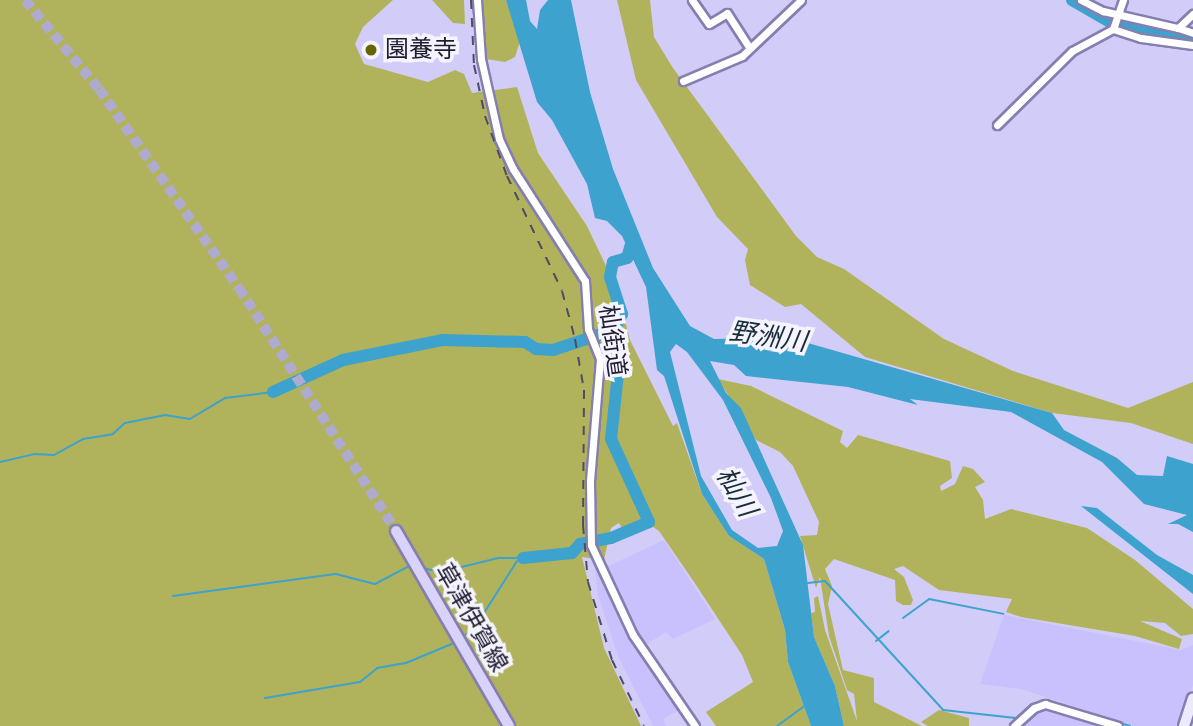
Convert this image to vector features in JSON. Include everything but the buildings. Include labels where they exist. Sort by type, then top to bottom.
[{"type":"main road","name":"草津伊賀線","points":[[396,530],[509,726]]},
{"type":"street","name":"杣街道","points":[[477,0],[481,59],[499,139],[513,169],[585,281],[588,329],[600,359],[590,481],[591,545],[633,635],[695,726]]},
{"type":"street","points":[[692,0],[709,24],[727,13],[749,47]]},
{"type":"street","points":[[683,81],[741,56],[801,0]]},
{"type":"street","points":[[1081,0],[1118,14],[1193,33]]},
{"type":"street","points":[[997,125],[1072,51],[1113,29],[1123,0]]},
{"type":"street","points":[[1178,28],[1193,14]]},
{"type":"street","points":[[1113,29],[1141,38],[1193,45]]},
{"type":"street","points":[[1184,726],[1193,698]]},
{"type":"street","points":[[1014,726],[1034,708],[1045,704],[1118,726]]},
{"type":"shaded area","points":[[664,540],[715,619],[673,639],[666,632],[644,646],[604,568]]},
{"type":"shaded area","points":[[594,559],[632,637],[681,709],[663,719],[666,726],[653,726],[618,656],[598,596]]},
{"type":"shaded area","points":[[1004,615],[1181,650],[1193,645],[1193,685],[1180,726],[1134,726],[1021,689],[980,684]]},
{"type":"shaded area","points":[[1045,707],[1108,726],[1018,726]]},
{"type":"green space","points":[[0,0],[393,0],[363,27],[355,44],[364,64],[428,82],[455,70],[464,74],[472,93],[517,87],[538,153],[587,226],[617,289],[630,340],[673,426],[677,423],[702,494],[729,536],[764,559],[785,630],[788,662],[811,726],[716,726],[706,712],[753,682],[742,655],[694,582],[659,531],[644,521],[624,532],[619,523],[611,528],[604,560],[582,557],[604,648],[641,726],[0,726]]},
{"type":"green space","points":[[432,0],[464,0],[465,24],[453,23]]},
{"type":"green space","points":[[481,0],[506,0],[520,41],[515,57],[505,62],[486,59]]},
{"type":"green space","points":[[617,0],[650,0],[654,37],[673,68],[796,236],[817,257],[844,269],[944,339],[1013,371],[1128,408],[1193,382],[1193,444],[1131,423],[1052,413],[865,357],[801,304],[785,307],[750,285],[745,260],[748,249],[717,217],[636,80]]},
{"type":"green space","points":[[718,379],[751,386],[843,431],[840,442],[847,448],[858,435],[950,461],[952,478],[940,486],[941,491],[955,484],[963,466],[973,469],[985,482],[975,487],[983,500],[985,519],[1011,509],[1087,528],[1135,560],[1193,609],[1193,634],[1181,636],[1165,623],[1140,621],[1182,639],[1179,649],[1135,636],[1021,617],[1006,612],[1012,599],[939,590],[903,566],[894,569],[904,577],[913,600],[911,605],[903,605],[896,601],[895,580],[834,559],[825,569],[832,586],[828,604],[843,670],[874,678],[874,702],[922,726],[844,726],[835,686],[814,637],[811,613],[815,612],[814,598],[818,596],[825,630],[857,721],[854,694],[847,690],[829,636],[820,577],[816,588],[800,536],[817,535],[819,522],[793,466],[780,452],[756,440]]},
{"type":"green space","points":[[939,710],[969,718],[969,726],[928,726],[921,722]]},
{"type":"water","points":[[506,0],[526,0],[530,21],[537,29],[540,10],[548,0],[571,0],[590,92],[613,169],[653,268],[690,326],[714,339],[787,337],[1052,413],[1064,430],[1117,458],[1137,475],[1163,476],[1167,456],[1193,464],[1193,532],[1178,524],[1168,524],[1187,515],[1144,504],[1102,462],[1011,412],[910,399],[918,405],[848,387],[746,376],[734,365],[710,361],[726,393],[741,408],[803,545],[814,637],[835,686],[844,726],[811,726],[788,662],[785,630],[764,559],[729,536],[702,494],[664,376],[657,370],[646,287],[622,236],[607,221],[595,218],[587,184],[552,120],[537,102]],"holes":[[[676,344],[687,352],[723,400],[771,498],[783,531],[777,546],[758,548],[732,530],[701,476],[670,352]]]},
{"type":"water","points":[[1081,506],[1097,508],[1157,555],[1193,575],[1193,594]]},
{"type":"waterway","points":[[1072,0],[1110,22],[1193,40]]},
{"type":"waterway","points":[[523,558],[572,553],[580,544],[611,538],[649,522],[611,439],[619,364],[614,330],[622,314],[610,277],[613,262],[627,258],[632,240]]},
{"type":"waterway","points":[[273,392],[343,360],[442,340],[525,342],[536,349],[553,350],[614,330]]},
{"type":"waterway","points":[[0,462],[34,454],[54,455],[83,439],[113,434],[125,423],[165,415],[190,419],[225,398],[273,392]]},
{"type":"waterway","points":[[423,568],[441,572],[498,558],[523,558]]},
{"type":"waterway","points":[[462,638],[475,627],[517,561]]},
{"type":"waterway","points":[[173,596],[336,574],[375,584],[411,565]]},
{"type":"waterway","points":[[808,583],[825,581],[943,710],[1016,718],[1031,705],[1046,700],[1130,726]]},
{"type":"waterway","points":[[903,618],[929,599],[1004,614]]},
{"type":"waterway","points":[[876,641],[889,631]]},
{"type":"waterway","points":[[265,698],[360,682],[377,668],[406,663],[454,643]]},
{"type":"waterway","points":[[777,726],[805,706]]},
{"type":"tunnel","points":[[25,0],[99,89],[239,288],[396,531]]},
{"type":"railway","points":[[471,0],[474,65],[485,116],[507,176],[562,291],[575,339],[584,390],[583,525],[588,582],[612,660],[644,726]]},
{"type":"place","name":"園養寺","points":[[371,50]]},
{"type":"water label","name":"野洲川","points":[[768,337]]},
{"type":"water label","name":"杣川","points":[[736,492]]}]
